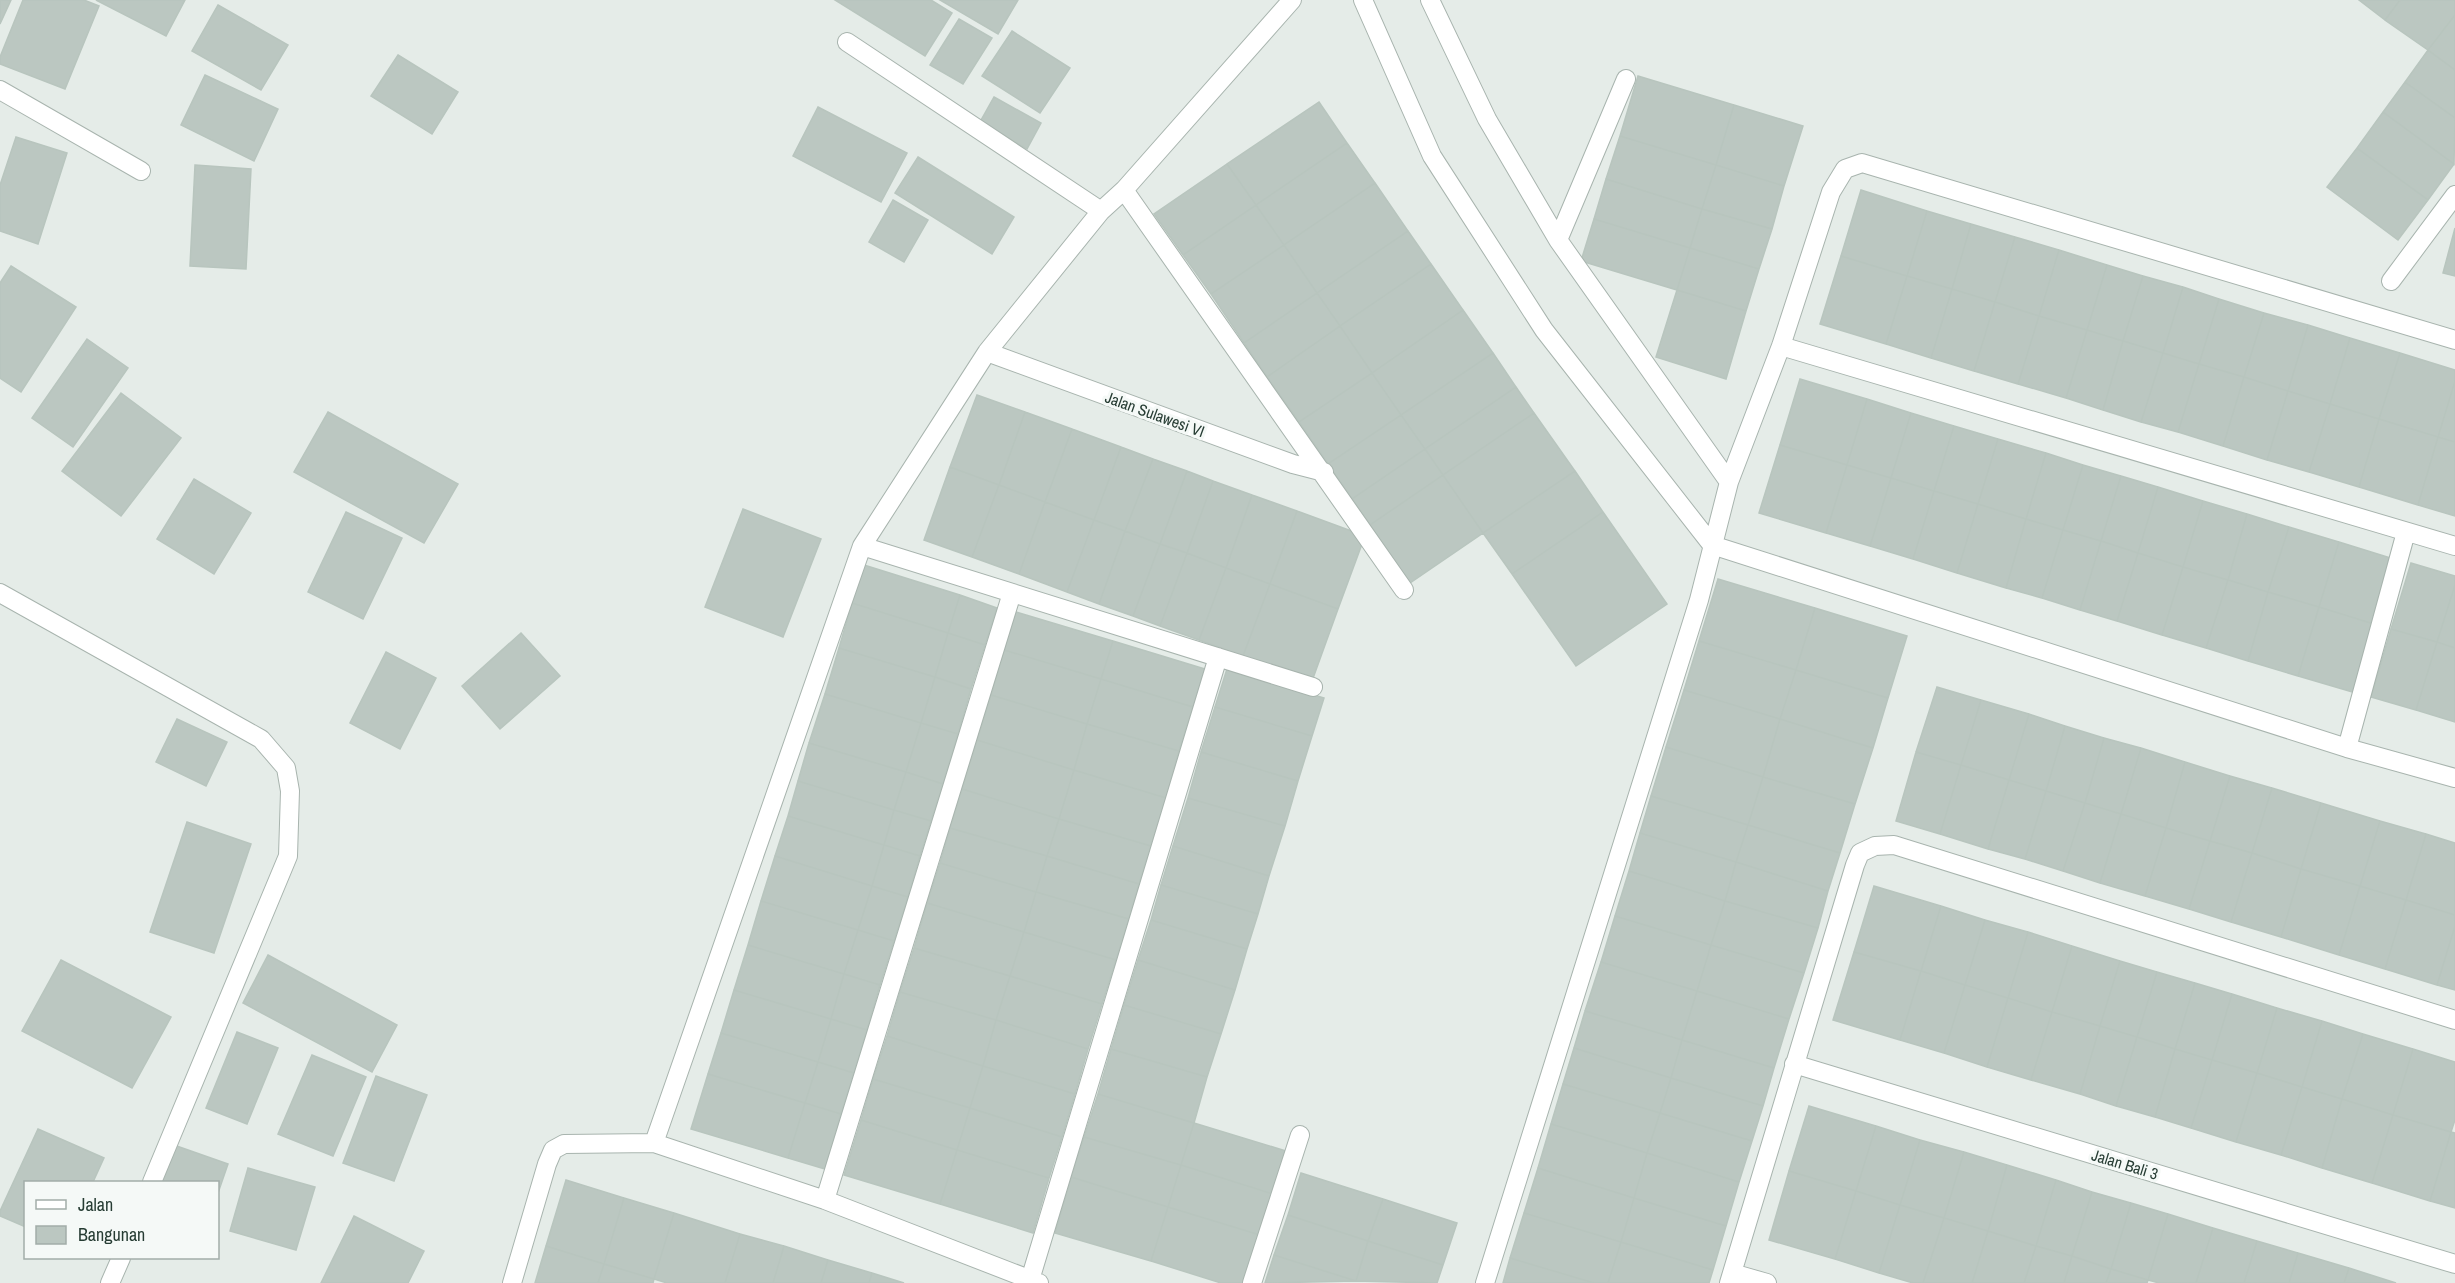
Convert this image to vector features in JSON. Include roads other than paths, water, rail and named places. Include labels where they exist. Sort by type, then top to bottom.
[{"type":"street","points":[[654,1143],[862,546],[987,351],[1101,211],[1124,190],[1292,0]]},
{"type":"street","points":[[1363,0],[1432,156],[1544,330],[1712,545],[2347,748],[2455,778]]},
{"type":"street","points":[[1430,0],[1487,119],[1558,240],[1730,482]]},
{"type":"street","points":[[847,42],[1101,211]]},
{"type":"street","points":[[1558,240],[1626,78]]},
{"type":"street","points":[[0,90],[141,171]]},
{"type":"street","points":[[1485,1283],[1699,600],[1730,482],[1781,346],[1831,192],[1845,169],[1862,163],[2455,340]]},
{"type":"street","points":[[1124,190],[1324,472],[1404,590]]},
{"type":"street","points":[[2391,282],[2455,195]]},
{"type":"street","points":[[1781,346],[2455,546]]},
{"type":"street","name":"Jalan Sulawesi VI","points":[[987,351],[1293,464],[1324,472]]},
{"type":"street","points":[[2347,748],[2406,532]]},
{"type":"street","points":[[862,546],[1313,687]]},
{"type":"street","points":[[0,592],[261,739],[286,768],[290,791],[288,856],[152,1181]]},
{"type":"street","points":[[825,1200],[1012,592]]},
{"type":"street","points":[[512,1283],[547,1164],[554,1150],[564,1144],[581,1142],[654,1143],[825,1200],[1034,1281],[1218,657]]},
{"type":"street","points":[[1767,1283],[1731,1278],[1857,859],[1860,853],[1875,846],[1894,844],[2455,1020]]},
{"type":"street","name":"Jalan Bali 3","points":[[1794,1064],[2455,1264]]},
{"type":"street","points":[[1252,1283],[1300,1135]]},
{"type":"street","points":[[110,1283],[120,1259]]}]
